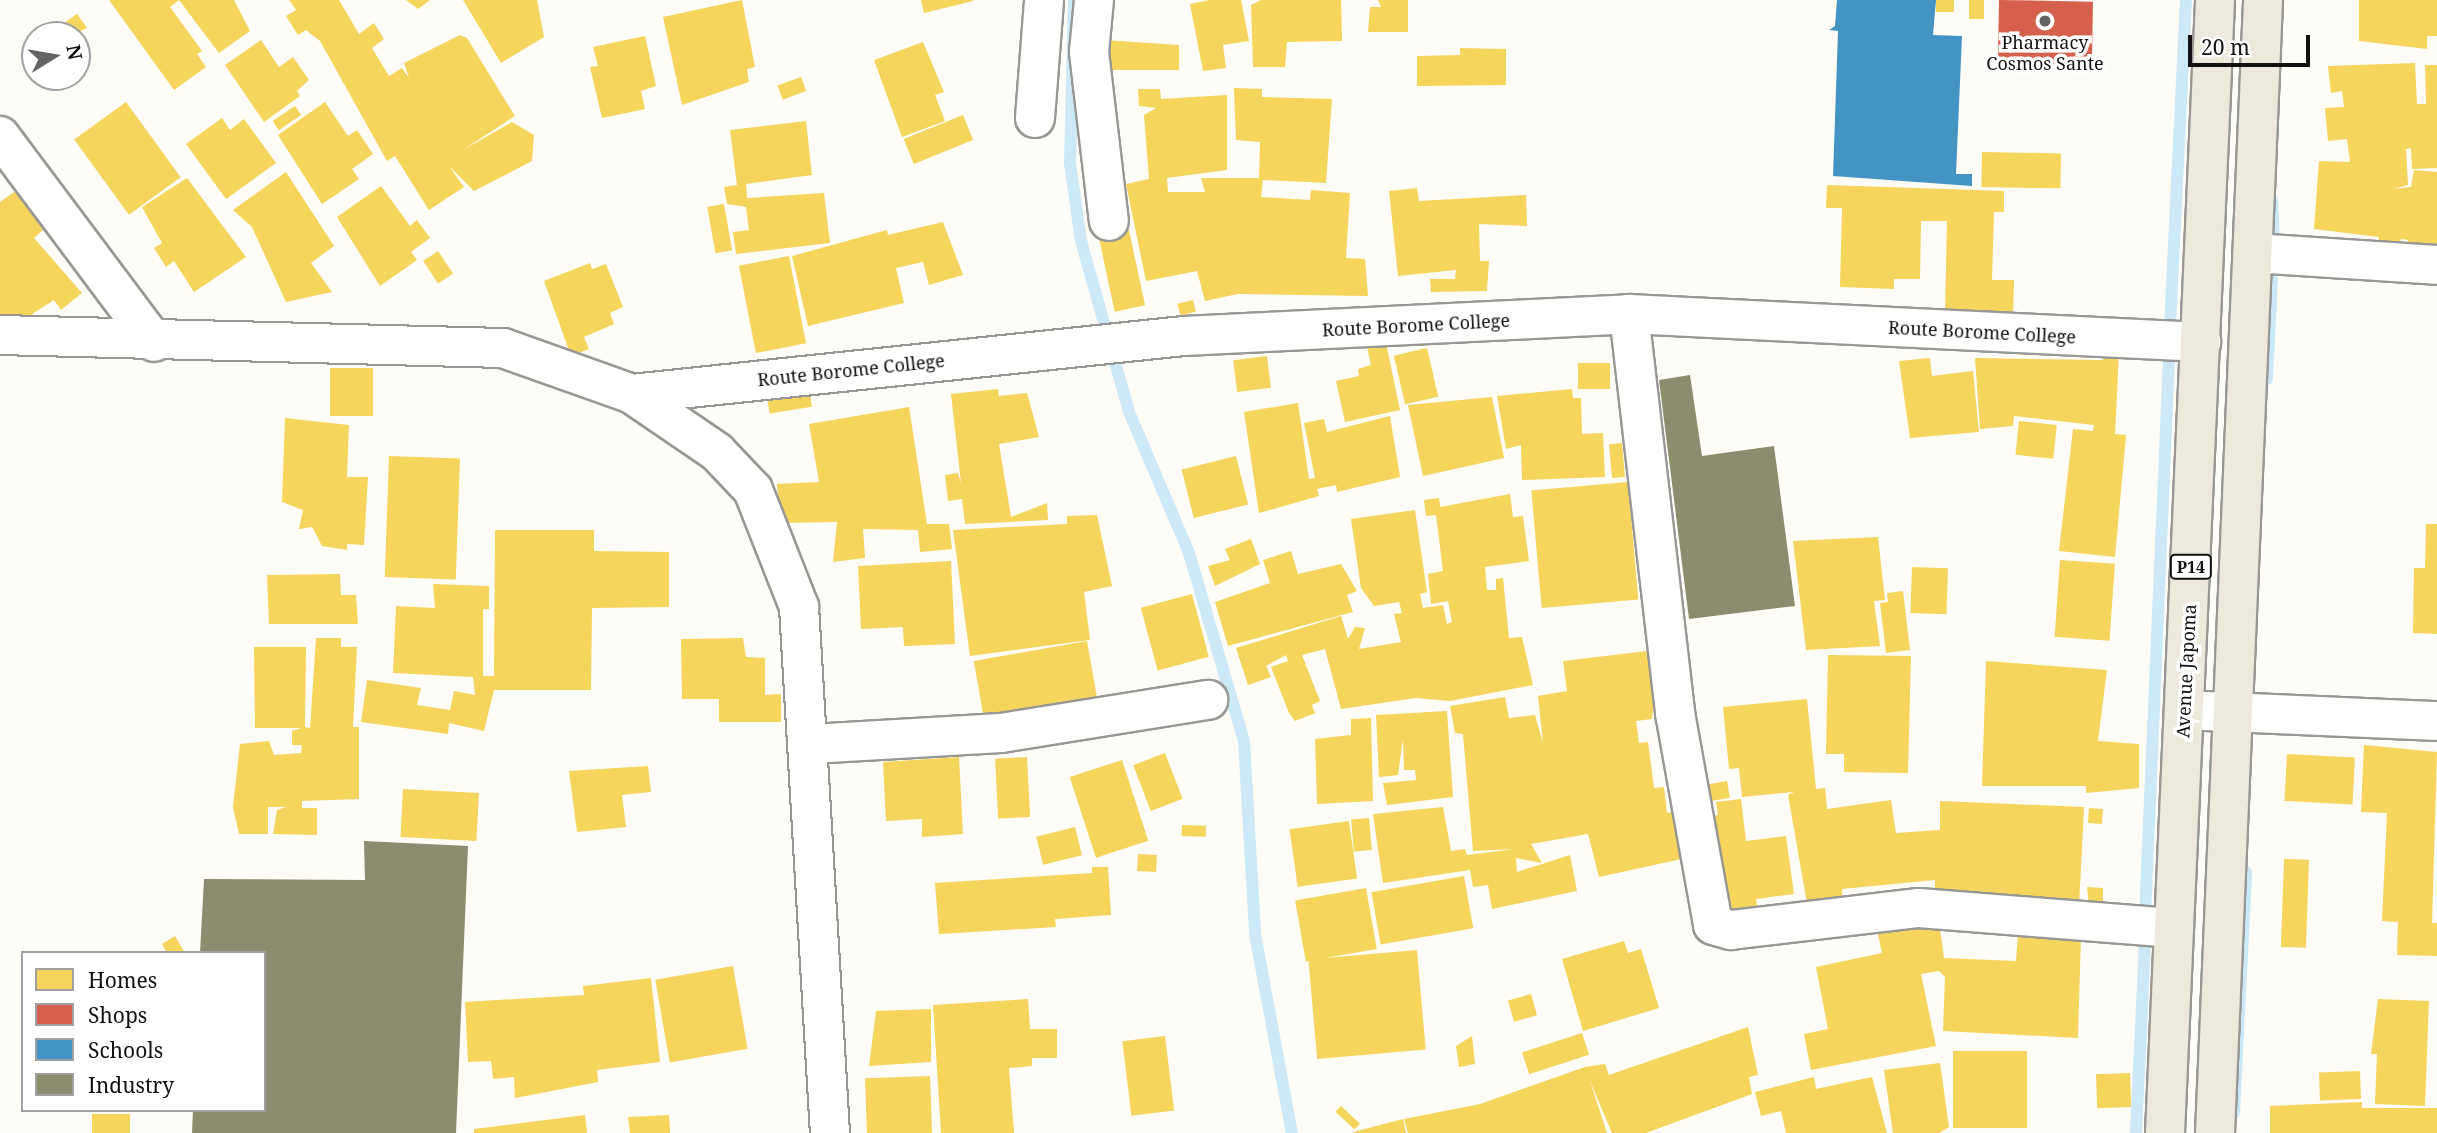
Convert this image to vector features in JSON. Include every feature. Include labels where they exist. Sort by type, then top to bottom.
[{"type":"main road","name":"Avenue Japoma","points":[[2165,1133],[2215,0]]},
{"type":"main road","name":"P14","points":[[2215,1133],[2263,0]]},
{"type":"street","points":[[1035,118],[1044,0]]},
{"type":"street","points":[[1094,0],[1089,52],[1109,221]]},
{"type":"street","points":[[0,136],[154,342]]},
{"type":"street","points":[[2253,253],[2437,265]]},
{"type":"street","points":[[1629,314],[1675,713],[1713,925],[1731,930],[1919,908],[2174,928]]},
{"type":"street","name":"Route Borome College","points":[[632,394],[1184,336],[1629,314],[2201,342]]},
{"type":"street","points":[[0,335],[154,342],[503,348],[632,394],[717,452],[753,490],[799,607],[811,744],[830,1133]]},
{"type":"street","points":[[811,744],[1001,733],[1208,700]]},
{"type":"street","points":[[2184,710],[2437,721]]},
{"type":"building: Homes","points":[[109,0],[179,0],[170,7],[202,51],[197,54],[206,67],[174,90]]},
{"type":"building: Homes","points":[[179,0],[234,0],[250,31],[219,53]]},
{"type":"building: Homes","points":[[289,0],[339,0],[359,34],[374,23],[384,39],[372,48],[389,76],[402,68],[409,78],[404,63],[460,35],[467,38],[515,116],[463,150],[512,122],[534,135],[532,161],[474,191],[449,166],[464,187],[429,210],[395,156],[387,161],[320,41],[306,30],[298,35],[286,16],[296,10]]},
{"type":"building: Homes","points":[[406,0],[430,0],[418,9]]},
{"type":"building: Homes","points":[[463,0],[537,0],[544,37],[501,63]]},
{"type":"building: Homes","points":[[742,0],[755,67],[747,69],[749,82],[682,105],[663,17]]},
{"type":"building: Homes","points":[[921,0],[973,0],[973,1],[924,13]]},
{"type":"building: Homes","points":[[1210,0],[1241,0],[1249,41],[1223,45],[1226,68],[1203,71],[1190,4]]},
{"type":"building: Homes","points":[[1261,0],[1341,0],[1342,41],[1287,42],[1285,67],[1253,67],[1251,5]]},
{"type":"building: Homes","points":[[1378,0],[1408,0],[1408,32],[1368,32],[1370,7],[1381,7]]},
{"type":"building: Homes","points":[[1936,0],[1954,0],[1954,12],[1936,12]]},
{"type":"building: Homes","points":[[1969,0],[1984,0],[1984,19],[1969,19]]},
{"type":"building: Homes","points":[[2359,0],[2437,0],[2437,36],[2427,36],[2427,49],[2359,41]]},
{"type":"building: Homes","points":[[77,14],[82,21],[67,21]]},
{"type":"building: Homes","points":[[645,36],[656,86],[641,91],[645,109],[602,118],[590,67],[598,66],[593,47]]},
{"type":"building: Homes","points":[[261,40],[279,67],[293,57],[309,80],[297,91],[300,96],[264,122],[225,65]]},
{"type":"building: Homes","points":[[1104,40],[1179,45],[1179,70],[1104,70]]},
{"type":"building: Homes","points":[[923,42],[944,92],[935,95],[945,121],[902,137],[874,60]]},
{"type":"building: Homes","points":[[1460,48],[1506,49],[1506,85],[1417,86],[1417,56],[1460,55]]},
{"type":"building: Homes","points":[[2415,63],[2417,104],[2426,104],[2425,65],[2437,65],[2437,168],[2412,169],[2411,148],[2406,149],[2408,185],[2393,189],[2411,187],[2414,170],[2437,172],[2437,252],[2407,248],[2408,240],[2401,239],[2399,249],[2378,246],[2379,237],[2314,229],[2319,161],[2350,162],[2347,139],[2328,141],[2325,108],[2344,107],[2342,91],[2331,93],[2328,66]]},
{"type":"building: Homes","points":[[801,77],[806,91],[783,100],[778,86]]},
{"type":"building: Homes","points":[[1234,88],[1262,89],[1262,97],[1332,99],[1326,183],[1263,180],[1261,197],[1310,200],[1311,190],[1350,193],[1346,258],[1365,259],[1368,296],[1238,294],[1205,301],[1197,271],[1146,281],[1126,184],[1149,179],[1144,115],[1156,108],[1139,106],[1138,89],[1160,89],[1161,99],[1227,95],[1227,170],[1167,178],[1168,192],[1205,192],[1201,178],[1259,178],[1260,142],[1236,140]]},
{"type":"building: Homes","points":[[126,102],[181,177],[129,215],[74,140]]},
{"type":"building: Homes","points":[[325,102],[348,136],[357,130],[373,154],[352,169],[359,179],[322,204],[278,135]]},
{"type":"building: Homes","points":[[295,106],[301,115],[279,130],[273,121]]},
{"type":"building: Homes","points":[[963,115],[973,140],[914,164],[904,139]]},
{"type":"building: Homes","points":[[222,118],[230,130],[244,119],[276,163],[226,199],[186,144]]},
{"type":"building: Homes","points":[[806,121],[812,175],[746,184],[747,198],[824,193],[830,243],[736,254],[733,232],[749,230],[746,207],[727,204],[724,187],[737,185],[730,130]]},
{"type":"building: Homes","points":[[1982,152],[2061,153],[2060,188],[1981,187]]},
{"type":"building: Homes","points":[[286,172],[334,246],[311,263],[332,292],[286,302],[252,227],[233,210]]},
{"type":"building: Homes","points":[[187,178],[246,257],[194,292],[174,261],[166,267],[154,248],[162,243],[142,207]]},
{"type":"building: Homes","points":[[24,185],[51,223],[34,238],[82,293],[61,310],[54,300],[32,314],[43,324],[0,327],[0,202]]},
{"type":"building: Homes","points":[[1827,185],[2004,191],[2004,212],[1994,212],[1992,280],[2014,280],[2013,314],[1945,311],[1947,221],[1921,221],[1920,279],[1894,279],[1894,289],[1840,287],[1842,208],[1826,208]]},
{"type":"building: Homes","points":[[381,186],[410,226],[417,220],[430,238],[411,252],[417,260],[380,286],[337,217]]},
{"type":"building: Homes","points":[[1417,188],[1419,201],[1526,195],[1527,226],[1479,224],[1480,261],[1489,261],[1487,291],[1431,292],[1430,279],[1455,279],[1456,270],[1398,276],[1389,191]]},
{"type":"building: Homes","points":[[724,204],[732,250],[715,253],[707,207]]},
{"type":"building: Homes","points":[[943,222],[963,275],[929,285],[923,262],[896,268],[904,303],[808,326],[792,256],[887,230],[888,235]]},
{"type":"building: Homes","points":[[1129,230],[1145,305],[1115,312],[1099,236]]},
{"type":"building: Homes","points":[[438,251],[453,273],[438,283],[423,261]]},
{"type":"building: Homes","points":[[789,256],[806,343],[756,353],[739,266]]},
{"type":"building: Homes","points":[[590,263],[592,269],[606,264],[623,307],[610,313],[614,324],[584,337],[589,349],[571,356],[544,281]]},
{"type":"building: Homes","points":[[1193,300],[1196,312],[1180,316],[1177,304]]},
{"type":"building: Homes","points":[[1386,343],[1400,410],[1345,422],[1336,381],[1359,376],[1358,369],[1371,365],[1367,347]]},
{"type":"building: Homes","points":[[1427,348],[1438,397],[1405,404],[1394,356]]},
{"type":"building: Homes","points":[[2104,354],[2119,354],[2115,434],[2126,435],[2115,557],[2059,551],[2073,429],[2093,431],[2094,425],[2014,416],[2013,426],[1980,429],[1975,358],[2103,360]]},
{"type":"building: Homes","points":[[1267,356],[1271,388],[1237,392],[1233,360]]},
{"type":"building: Homes","points":[[1930,358],[1932,376],[1973,371],[1979,432],[1910,438],[1899,361]]},
{"type":"building: Homes","points":[[1578,363],[1610,363],[1610,389],[1578,389]]},
{"type":"building: Homes","points":[[330,368],[373,368],[373,416],[330,416]]},
{"type":"building: Homes","points":[[808,381],[812,407],[770,413],[766,388]]},
{"type":"building: Homes","points":[[998,389],[999,396],[1027,393],[1039,437],[999,444],[1011,517],[1047,503],[1048,520],[965,524],[962,499],[948,501],[945,475],[958,473],[961,483],[951,394]]},
{"type":"building: Homes","points":[[1572,389],[1573,398],[1581,398],[1582,434],[1603,433],[1605,477],[1522,480],[1521,445],[1506,449],[1497,396]]},
{"type":"building: Homes","points":[[1492,397],[1504,458],[1423,476],[1408,405]]},
{"type":"building: Homes","points":[[1298,403],[1309,479],[1315,478],[1304,423],[1324,419],[1327,432],[1390,416],[1400,477],[1337,492],[1336,485],[1317,489],[1319,496],[1259,513],[1244,412]]},
{"type":"building: Homes","points":[[909,407],[927,524],[949,524],[952,549],[920,552],[918,530],[863,529],[865,558],[833,562],[837,522],[780,523],[777,484],[819,482],[809,424]]},
{"type":"building: Homes","points":[[285,418],[349,425],[347,477],[368,477],[364,545],[347,544],[347,550],[322,546],[312,527],[299,529],[303,510],[282,502]]},
{"type":"building: Homes","points":[[2019,421],[2057,425],[2053,459],[2015,455]]},
{"type":"building: Homes","points":[[1622,443],[1625,477],[1612,478],[1609,444]]},
{"type":"building: Homes","points":[[389,456],[460,458],[456,579],[385,577]]},
{"type":"building: Homes","points":[[1236,456],[1248,505],[1194,518],[1182,470]]},
{"type":"building: Homes","points":[[1628,482],[1638,600],[1542,608],[1531,490]]},
{"type":"building: Homes","points":[[1510,494],[1513,517],[1523,516],[1529,561],[1485,567],[1487,590],[1496,590],[1496,579],[1503,578],[1509,638],[1522,637],[1533,685],[1450,701],[1416,698],[1341,709],[1325,649],[1302,655],[1320,701],[1312,705],[1315,713],[1295,721],[1289,713],[1271,667],[1288,661],[1286,655],[1266,666],[1271,677],[1248,685],[1236,648],[1341,616],[1348,639],[1355,627],[1365,628],[1359,649],[1401,642],[1394,614],[1402,613],[1399,602],[1374,606],[1361,588],[1351,519],[1415,510],[1427,592],[1420,594],[1423,608],[1443,605],[1447,624],[1452,622],[1448,601],[1431,604],[1428,574],[1443,571],[1436,515],[1426,516],[1424,500],[1439,498],[1440,507]]},
{"type":"building: Homes","points":[[1097,515],[1112,586],[1084,592],[1090,640],[970,656],[953,530],[1067,524],[1067,516]]},
{"type":"building: Homes","points":[[2426,524],[2437,524],[2437,634],[2413,633],[2414,568],[2425,568]]},
{"type":"building: Homes","points":[[495,530],[594,530],[594,551],[669,552],[669,607],[592,608],[591,690],[494,690],[484,731],[449,723],[448,734],[361,722],[367,680],[421,688],[417,705],[450,710],[454,691],[475,695],[473,677],[393,673],[396,606],[435,608],[433,584],[489,586],[489,609],[483,609],[483,676],[494,676]]},
{"type":"building: Homes","points":[[1878,537],[1885,600],[1874,601],[1880,646],[1806,650],[1793,541]]},
{"type":"building: Homes","points":[[1251,539],[1260,564],[1215,586],[1208,566],[1230,560],[1225,549]]},
{"type":"building: Homes","points":[[1291,551],[1298,574],[1341,564],[1357,591],[1347,595],[1353,612],[1228,646],[1215,602],[1270,583],[1263,560]]},
{"type":"building: Homes","points":[[2060,560],[2115,564],[2109,641],[2055,637]]},
{"type":"building: Homes","points":[[951,561],[955,644],[904,646],[903,627],[861,629],[858,566]]},
{"type":"building: Homes","points":[[1912,567],[1948,568],[1946,614],[1910,613]]},
{"type":"building: Homes","points":[[340,574],[341,595],[356,595],[358,624],[269,624],[267,575]]},
{"type":"building: Homes","points":[[1903,591],[1910,650],[1886,653],[1880,603],[1888,602],[1887,593]]},
{"type":"building: Homes","points":[[1192,594],[1209,657],[1158,671],[1141,608]]},
{"type":"building: Homes","points":[[316,638],[341,638],[341,647],[357,647],[353,727],[359,727],[359,799],[302,801],[302,808],[317,808],[317,835],[273,834],[277,810],[286,807],[268,807],[268,834],[239,834],[233,807],[240,744],[269,741],[274,755],[301,753],[302,745],[292,745],[292,731],[301,728],[255,728],[254,647],[306,647],[305,727],[310,728]]},
{"type":"building: Homes","points":[[743,638],[746,657],[765,658],[765,695],[781,694],[781,722],[719,722],[719,699],[682,699],[681,639]]},
{"type":"building: Homes","points":[[1087,641],[1098,704],[985,724],[974,661]]},
{"type":"building: Homes","points":[[1647,651],[1654,702],[1652,719],[1636,721],[1639,743],[1648,742],[1654,788],[1664,787],[1667,813],[1677,811],[1686,858],[1599,877],[1588,834],[1531,844],[1542,863],[1516,858],[1517,872],[1570,855],[1577,891],[1492,909],[1488,885],[1473,887],[1470,870],[1383,883],[1373,814],[1443,807],[1451,851],[1465,849],[1467,855],[1515,849],[1473,851],[1463,734],[1455,733],[1450,706],[1505,697],[1509,718],[1535,715],[1543,743],[1538,696],[1567,691],[1563,661]]},
{"type":"building: Homes","points":[[1828,655],[1911,656],[1908,773],[1844,772],[1844,754],[1826,754]]},
{"type":"building: Homes","points":[[1986,661],[2107,670],[2098,741],[2139,744],[2139,788],[2086,793],[2086,786],[1982,786]]},
{"type":"building: Homes","points":[[1807,699],[1816,789],[1825,788],[1827,809],[1891,800],[1896,833],[1940,830],[1940,801],[2084,807],[2079,906],[1935,898],[1935,880],[1842,889],[1843,899],[1807,903],[1788,795],[1794,792],[1742,797],[1739,768],[1729,769],[1723,707]]},
{"type":"building: Homes","points":[[1447,711],[1453,797],[1387,805],[1383,783],[1416,780],[1415,770],[1404,770],[1403,739],[1398,775],[1379,777],[1376,715]]},
{"type":"building: Homes","points":[[1371,718],[1373,801],[1317,804],[1315,739],[1351,735],[1351,719]]},
{"type":"building: Homes","points":[[2364,745],[2437,752],[2432,923],[2437,923],[2437,956],[2397,955],[2398,922],[2382,921],[2387,813],[2361,812]]},
{"type":"building: Homes","points":[[1165,753],[1183,799],[1151,811],[1133,765]]},
{"type":"building: Homes","points":[[2287,754],[2355,758],[2352,804],[2285,801]]},
{"type":"building: Homes","points":[[959,757],[963,834],[922,837],[922,819],[886,821],[883,762]]},
{"type":"building: Homes","points":[[1027,757],[1030,817],[998,819],[995,759]]},
{"type":"building: Homes","points":[[1122,760],[1148,841],[1096,858],[1070,777]]},
{"type":"building: Homes","points":[[648,766],[651,792],[622,795],[626,827],[577,832],[569,771]]},
{"type":"building: Homes","points":[[1727,781],[1730,798],[1701,803],[1698,786]]},
{"type":"building: Homes","points":[[403,789],[479,793],[476,841],[400,837]]},
{"type":"building: Homes","points":[[1741,799],[1746,841],[1786,836],[1794,894],[1756,899],[1758,911],[1721,916],[1712,816],[1718,815],[1716,802]]},
{"type":"building: Homes","points":[[2089,808],[2103,809],[2102,824],[2088,823]]},
{"type":"building: Homes","points":[[1369,818],[1372,850],[1354,851],[1351,820]]},
{"type":"building: Homes","points":[[1349,821],[1357,878],[1298,887],[1290,829]]},
{"type":"building: Homes","points":[[1182,825],[1206,826],[1206,837],[1182,836]]},
{"type":"building: Homes","points":[[1075,827],[1082,855],[1043,865],[1036,837]]},
{"type":"building: Homes","points":[[1138,854],[1157,855],[1156,872],[1137,871]]},
{"type":"building: Homes","points":[[2284,859],[2309,860],[2306,948],[2281,947]]},
{"type":"building: Homes","points":[[1092,867],[1108,867],[1111,915],[1055,919],[1056,927],[939,934],[935,883],[1092,873]]},
{"type":"building: Homes","points":[[1464,876],[1473,928],[1381,945],[1371,892]]},
{"type":"building: Homes","points":[[2087,887],[2103,888],[2103,905],[2089,905]]},
{"type":"building: Homes","points":[[1366,888],[1377,949],[1306,962],[1295,901]]},
{"type":"building: Homes","points":[[1939,922],[1944,958],[2016,961],[2018,932],[2081,935],[2078,1038],[1943,1031],[1945,977],[1939,971],[1921,974],[1936,1046],[1811,1070],[1804,1034],[1828,1029],[1816,967],[1882,953],[1877,930]]},
{"type":"building: Homes","points":[[175,936],[184,951],[166,951],[162,944]]},
{"type":"building: Homes","points":[[1624,941],[1628,953],[1641,949],[1659,1008],[1583,1031],[1562,959]]},
{"type":"building: Homes","points":[[1417,950],[1426,1050],[1317,1059],[1308,959]]},
{"type":"building: Homes","points":[[733,966],[748,1049],[670,1062],[655,980]]},
{"type":"building: Homes","points":[[651,978],[660,1062],[597,1070],[598,1082],[515,1098],[514,1077],[493,1079],[491,1061],[468,1062],[465,1002],[584,995],[583,986]]},
{"type":"building: Homes","points":[[1531,994],[1537,1015],[1514,1022],[1508,1001]]},
{"type":"building: Homes","points":[[1028,999],[1030,1029],[1057,1029],[1057,1058],[1032,1058],[1032,1066],[1009,1068],[1014,1133],[941,1133],[933,1005]]},
{"type":"building: Homes","points":[[2378,999],[2429,1001],[2425,1106],[2375,1104],[2377,1054],[2371,1054]]},
{"type":"building: Homes","points":[[931,1009],[931,1062],[869,1066],[876,1011]]},
{"type":"building: Homes","points":[[1748,1027],[1758,1075],[1749,1077],[1752,1094],[1646,1133],[1612,1133],[1590,1081],[1607,1133],[1408,1133],[1404,1119],[1480,1104],[1585,1067],[1605,1064],[1609,1075]]},
{"type":"building: Homes","points":[[1582,1033],[1589,1055],[1529,1074],[1522,1052]]},
{"type":"building: Homes","points":[[1165,1036],[1174,1110],[1131,1116],[1122,1041]]},
{"type":"building: Homes","points":[[1472,1036],[1475,1064],[1459,1067],[1456,1046]]},
{"type":"building: Homes","points":[[1953,1051],[2027,1051],[2027,1128],[1953,1128]]},
{"type":"building: Homes","points":[[1940,1063],[1949,1127],[1939,1133],[1893,1133],[1884,1070]]},
{"type":"building: Homes","points":[[2360,1071],[2361,1099],[2320,1100],[2319,1072]]},
{"type":"building: Homes","points":[[2130,1073],[2131,1107],[2097,1108],[2096,1074]]},
{"type":"building: Homes","points":[[930,1076],[932,1133],[867,1133],[865,1078]]},
{"type":"building: Homes","points":[[1814,1077],[1816,1089],[1872,1077],[1887,1133],[1786,1133],[1781,1111],[1761,1116],[1755,1092]]},
{"type":"building: Homes","points":[[2362,1102],[2362,1108],[2437,1108],[2437,1133],[2270,1133],[2270,1106]]},
{"type":"building: Homes","points":[[1341,1106],[1360,1124],[1355,1130],[1336,1112]]},
{"type":"building: Homes","points":[[92,1114],[130,1114],[130,1133],[92,1133]]},
{"type":"building: Homes","points":[[585,1115],[587,1133],[474,1133],[474,1129]]},
{"type":"building: Homes","points":[[669,1115],[670,1133],[630,1133],[628,1117]]},
{"type":"building: Homes","points":[[1403,1119],[1406,1133],[1353,1133],[1353,1132]]},
{"type":"building: Shops","name":"Pharmacy Cosmos Sante","points":[[1999,0],[2093,2],[2092,65],[1998,63]]},
{"type":"building: Schools","points":[[1837,0],[1936,0],[1933,35],[1962,36],[1956,174],[1972,174],[1972,186],[1833,176],[1838,31],[1829,30],[1835,26]]},
{"type":"building: Industry","points":[[1690,375],[1702,456],[1774,446],[1795,606],[1689,619],[1659,380]]},
{"type":"building: Industry","points":[[364,841],[468,846],[456,1133],[192,1133],[193,1112],[266,1112],[266,951],[200,951],[204,879],[365,880]]},
{"type":"waterway","points":[[1074,0],[1070,163],[1081,241],[1129,412],[1189,553],[1244,741],[1255,934],[1292,1133]]},
{"type":"waterway","points":[[2170,326],[2186,0]]},
{"type":"waterway","points":[[2272,200],[2274,234]]},
{"type":"waterway","points":[[2267,379],[2272,280]]},
{"type":"waterway","points":[[2145,915],[2169,359]]},
{"type":"waterway","points":[[2234,1113],[2246,872]]},
{"type":"waterway","points":[[2136,1133],[2145,943]]},
{"type":"place","name":"Pharmacy Cosmos Sante","points":[[2045,21]]}]
